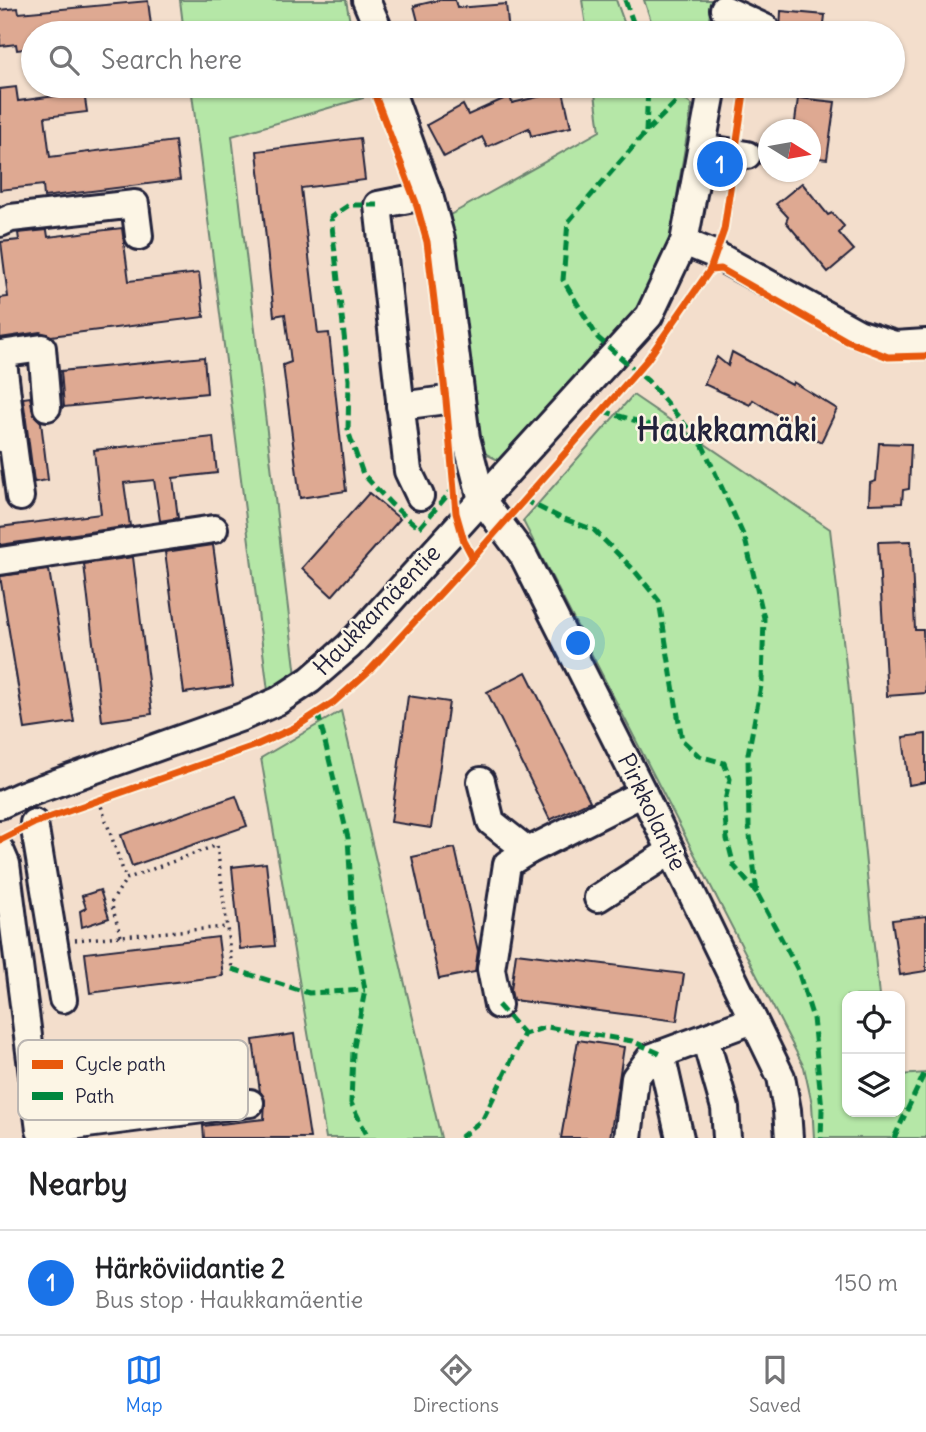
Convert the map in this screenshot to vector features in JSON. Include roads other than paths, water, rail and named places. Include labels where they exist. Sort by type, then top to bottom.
[{"type":"street","points":[[366,0],[375,21]]},
{"type":"street","points":[[723,14],[744,21]]},
{"type":"street","points":[[393,98],[429,195],[441,239],[466,438],[482,500]]},
{"type":"street","name":"Haukkamäentie","points":[[0,805],[243,717],[278,701],[310,680],[349,646],[649,316],[684,242],[711,98]]},
{"type":"street","points":[[702,148],[747,155]]},
{"type":"street","points":[[420,496],[408,471],[378,205],[429,195]]},
{"type":"street","points":[[0,223],[11,218],[135,204],[139,236]]},
{"type":"street","points":[[684,242],[716,254],[858,332],[895,345],[925,344]]},
{"type":"street","points":[[20,498],[6,438],[1,354],[41,348],[47,407]]},
{"type":"street","points":[[400,406],[461,398]]},
{"type":"street","name":"Pirkkolantie","points":[[482,500],[523,555],[753,1020],[780,1077],[788,1110],[789,1138]]},
{"type":"street","points":[[0,561],[214,529]]},
{"type":"street","points":[[481,781],[491,822],[528,851]]},
{"type":"street","points":[[498,1005],[491,969],[507,864],[643,793]]},
{"type":"street","points":[[34,823],[63,999]]},
{"type":"street","points":[[0,850],[6,864],[28,1040]]},
{"type":"street","points":[[598,898],[671,851]]},
{"type":"street","points":[[628,1138],[635,1078],[650,1058],[753,1020]]},
{"type":"street","points":[[705,1038],[725,1108],[727,1138]]},
{"type":"street","points":[[661,1054],[680,1138]]},
{"type":"street","points":[[39,1120],[40,1130],[118,1120]]},
{"type":"place","name":"Härköviidantie 2","points":[[720,164]]},
{"type":"district","name":"Haukkamäki","points":[[727,430]]}]
